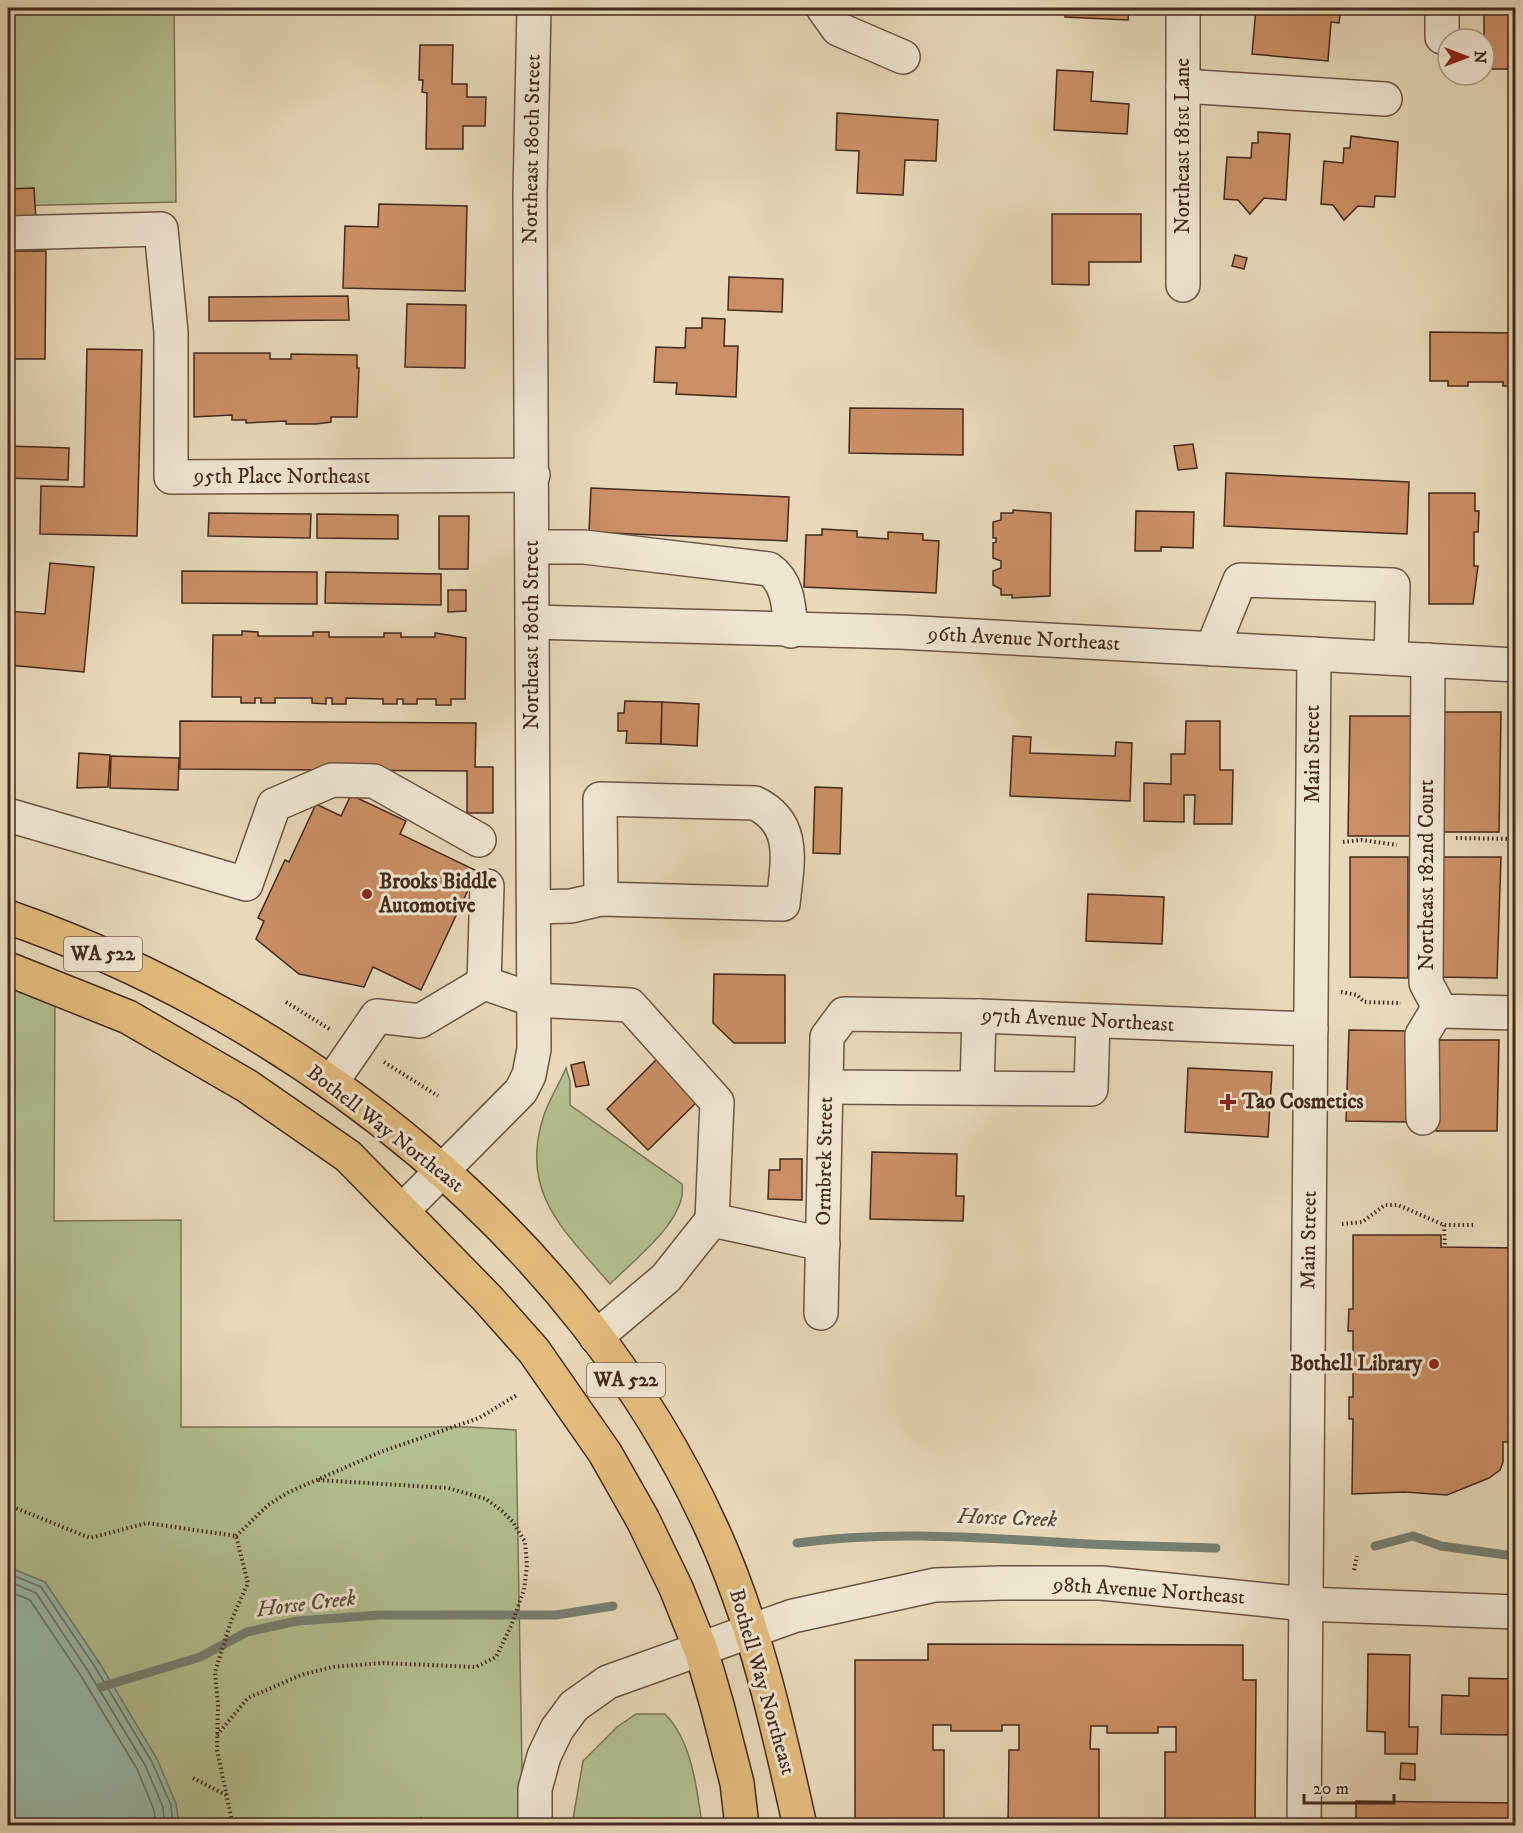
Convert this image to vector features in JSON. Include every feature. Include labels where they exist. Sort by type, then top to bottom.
[{"type":"main road","name":"Bothell Way Northeast","points":[[8,916],[69,938],[171,988],[280,1050],[331,1083],[442,1168],[524,1250],[596,1337],[659,1427],[711,1525],[752,1630],[800,1826]]},
{"type":"main road","name":"WA 522","points":[[8,969],[128,1017],[247,1086],[348,1156],[534,1351],[587,1427],[643,1520],[676,1588],[700,1650],[737,1783],[742,1826]]},
{"type":"street","name":"Northeast 180th Street","points":[[402,1211],[442,1168],[521,1091],[529,1075],[534,1049],[530,194],[534,8]]},
{"type":"street","points":[[823,8],[838,29],[903,57]]},
{"type":"street","name":"Northeast 181st Lane","points":[[1183,8],[1183,285]]},
{"type":"street","points":[[1183,86],[1385,99]]},
{"type":"street","name":"95th Place Northeast","points":[[8,233],[161,230],[171,332],[171,477],[533,475]]},
{"type":"street","points":[[532,547],[584,547],[769,569],[777,574],[787,597],[791,631]]},
{"type":"street","points":[[1212,649],[1240,580],[1393,585],[1391,658]]},
{"type":"street","name":"96th Avenue Northeast","points":[[532,622],[791,631],[900,632],[1515,665]]},
{"type":"street","name":"Main Street","points":[[1304,1826],[1314,654]]},
{"type":"street","name":"Northeast 182nd Court","points":[[1425,1004],[1428,660]]},
{"type":"street","points":[[8,815],[246,884],[274,805],[332,780],[374,782],[479,840]]},
{"type":"street","points":[[534,907],[571,906],[601,899],[783,904],[788,851],[783,827],[771,810],[755,803],[600,799],[601,899]]},
{"type":"street","points":[[484,983],[487,886]]},
{"type":"street","points":[[331,1083],[377,1016],[420,1021],[484,983],[534,1000],[630,1005],[717,1102],[712,1220],[666,1278],[596,1337]]},
{"type":"street","points":[[1424,1118],[1422,1035],[1425,1004],[1442,1011],[1515,1013]]},
{"type":"street","name":"97th Avenue Northeast","points":[[844,1014],[979,1016],[1311,1029]]},
{"type":"street","name":"Ormbrek Street","points":[[821,1313],[827,1038],[844,1014]]},
{"type":"street","points":[[976,1088],[979,1016]]},
{"type":"street","points":[[827,1087],[1091,1089],[1093,1022]]},
{"type":"street","points":[[712,1220],[823,1244]]},
{"type":"street","name":"98th Avenue Northeast","points":[[752,1630],[793,1616],[935,1585],[1101,1583],[1306,1604],[1515,1612]]},
{"type":"street","points":[[535,1826],[535,1789],[544,1756],[557,1729],[574,1706],[608,1682],[752,1630]]},
{"type":"path","points":[[1452,838],[1515,839]]},
{"type":"path","points":[[1340,842],[1362,840],[1384,845],[1407,846]]},
{"type":"path","points":[[1339,992],[1357,995],[1364,1002],[1425,1004]]},
{"type":"path","points":[[1342,1224],[1362,1222],[1385,1205],[1398,1205],[1444,1225],[1476,1225]]},
{"type":"path","points":[[1444,1225],[1445,1247]]},
{"type":"path","points":[[236,1536],[268,1505],[289,1492],[383,1451],[478,1418],[517,1395]]},
{"type":"path","points":[[217,1736],[248,1698],[301,1675],[332,1667],[383,1664],[476,1667],[496,1657],[511,1626],[524,1590],[527,1565],[525,1542],[513,1522],[486,1499],[448,1488],[318,1480]]},
{"type":"path","points":[[8,1504],[90,1539],[147,1523],[236,1536]]},
{"type":"path","points":[[233,1826],[217,1750],[216,1669],[231,1621],[248,1583],[236,1536]]},
{"type":"path","points":[[1354,1570],[1357,1556]]},
{"type":"path","points":[[194,1778],[227,1796]]},
{"type":"path","points":[[394,1826],[421,1819],[455,1826]]},
{"type":"green space","points":[[8,8],[174,8],[176,202],[8,206]]},
{"type":"green space","points":[[8,969],[55,988],[54,1221],[181,1220],[181,1427],[470,1427],[516,1430],[523,1825],[179,1825],[176,1804],[157,1759],[100,1664],[45,1582],[8,1567]]},
{"type":"green space","points":[[566,1068],[570,1081],[570,1105],[682,1184],[682,1197],[668,1225],[645,1251],[610,1284],[563,1229],[542,1190],[537,1169],[537,1145],[543,1118]]},
{"type":"green space","points":[[636,1714],[665,1714],[674,1725],[692,1766],[702,1825],[572,1825],[583,1761],[617,1727]]},
{"type":"water","points":[[8,1567],[45,1582],[100,1664],[157,1759],[176,1804],[179,1825],[8,1825]]},
{"type":"building","points":[[1066,8],[1129,8],[1128,20],[1065,17]]},
{"type":"building","points":[[1256,8],[1300,12],[1300,8],[1341,8],[1339,23],[1331,22],[1328,61],[1252,54]]},
{"type":"building","points":[[1484,10],[1516,10],[1516,69],[1496,69],[1496,27],[1484,27]]},
{"type":"building","points":[[420,45],[453,45],[452,84],[467,84],[467,97],[486,97],[485,126],[463,126],[463,149],[426,149],[427,93],[422,92],[423,80],[419,80]]},
{"type":"building","points":[[1057,70],[1093,72],[1091,101],[1129,104],[1127,134],[1054,130]]},
{"type":"building","points":[[837,113],[938,120],[936,161],[905,160],[903,195],[857,193],[859,151],[836,150]]},
{"type":"building","points":[[1258,132],[1290,134],[1286,200],[1264,198],[1250,214],[1238,200],[1224,199],[1227,157],[1251,158],[1252,143],[1258,143]]},
{"type":"building","points":[[1351,136],[1398,142],[1395,197],[1375,196],[1374,207],[1358,206],[1344,220],[1333,205],[1321,204],[1324,161],[1343,163],[1344,148],[1350,148]]},
{"type":"building","points":[[34,188],[36,221],[8,222],[8,189]]},
{"type":"building","points":[[379,204],[467,206],[465,291],[343,288],[345,226],[378,227]]},
{"type":"building","points":[[1052,214],[1141,214],[1141,262],[1089,262],[1089,285],[1052,284]]},
{"type":"building","points":[[8,251],[46,251],[45,359],[8,359]]},
{"type":"building","points":[[1235,255],[1247,258],[1244,269],[1232,266]]},
{"type":"building","points":[[729,277],[783,279],[782,312],[728,310]]},
{"type":"building","points":[[348,296],[349,320],[209,321],[209,297]]},
{"type":"building","points":[[407,304],[466,305],[465,368],[405,367]]},
{"type":"building","points":[[702,318],[725,319],[724,346],[738,346],[736,397],[676,394],[677,383],[654,382],[656,347],[685,348],[686,328],[702,328]]},
{"type":"building","points":[[1430,332],[1516,333],[1516,386],[1503,386],[1503,382],[1468,382],[1468,386],[1448,386],[1448,381],[1430,381]]},
{"type":"building","points":[[87,349],[142,350],[137,536],[40,534],[41,486],[84,487]]},
{"type":"building","points":[[194,353],[270,353],[270,359],[291,359],[291,354],[357,355],[357,368],[359,368],[357,417],[331,417],[331,422],[316,424],[286,424],[286,421],[246,423],[246,420],[232,420],[232,415],[194,417]]},
{"type":"building","points":[[850,408],[963,409],[963,455],[849,453]]},
{"type":"building","points":[[1193,444],[1197,468],[1178,470],[1174,446]]},
{"type":"building","points":[[8,446],[69,448],[68,480],[8,478]]},
{"type":"building","points":[[1226,473],[1409,482],[1407,534],[1224,526]]},
{"type":"building","points":[[591,488],[789,497],[787,541],[589,532]]},
{"type":"building","points":[[1429,493],[1475,493],[1475,511],[1479,511],[1478,532],[1474,532],[1474,566],[1478,566],[1473,604],[1429,604]]},
{"type":"building","points":[[1013,510],[1051,513],[1050,596],[1012,598],[1012,595],[1001,595],[1001,589],[993,585],[993,571],[1001,568],[1001,561],[993,558],[993,543],[996,542],[996,538],[993,538],[993,522],[1001,520],[1001,513],[1013,513]]},
{"type":"building","points":[[1136,511],[1194,512],[1193,548],[1161,547],[1161,551],[1135,551]]},
{"type":"building","points":[[209,513],[311,514],[310,538],[208,536]]},
{"type":"building","points":[[317,514],[398,515],[398,539],[317,538]]},
{"type":"building","points":[[439,516],[469,516],[468,569],[439,569]]},
{"type":"building","points":[[822,529],[857,531],[857,537],[888,539],[888,532],[923,534],[923,540],[939,541],[936,593],[804,587],[806,535],[822,535]]},
{"type":"building","points":[[50,563],[94,567],[84,672],[8,665],[8,611],[45,614]]},
{"type":"building","points":[[182,571],[317,572],[317,604],[182,603]]},
{"type":"building","points":[[326,572],[441,574],[441,605],[325,603]]},
{"type":"building","points":[[448,590],[466,590],[466,611],[448,612]]},
{"type":"building","points":[[242,631],[258,632],[258,636],[313,636],[313,632],[329,632],[329,637],[384,637],[384,633],[401,633],[401,637],[435,637],[435,633],[466,638],[465,699],[451,699],[451,705],[436,705],[436,699],[417,699],[417,704],[403,704],[403,699],[397,699],[397,704],[383,704],[383,699],[346,698],[346,704],[332,704],[332,698],[326,698],[326,704],[312,703],[312,698],[275,698],[275,703],[261,703],[261,698],[255,698],[255,703],[241,703],[241,697],[212,697],[213,635],[242,635]]},
{"type":"building","points":[[625,701],[662,702],[661,744],[626,743],[627,731],[618,731],[618,713],[624,713]]},
{"type":"building","points":[[662,702],[699,704],[697,746],[661,744]]},
{"type":"building","points":[[1439,712],[1501,712],[1499,832],[1438,832]]},
{"type":"building","points":[[1350,716],[1411,716],[1411,836],[1348,836]]},
{"type":"building","points":[[180,721],[476,723],[475,767],[493,767],[493,813],[467,813],[467,771],[180,769]]},
{"type":"building","points":[[1186,721],[1220,721],[1220,770],[1233,770],[1232,824],[1194,824],[1195,795],[1184,795],[1184,822],[1144,821],[1144,783],[1171,784],[1171,754],[1185,754]]},
{"type":"building","points":[[1013,736],[1031,737],[1030,753],[1115,756],[1116,742],[1132,743],[1130,801],[1010,796]]},
{"type":"building","points":[[79,753],[110,755],[108,787],[77,788]]},
{"type":"building","points":[[111,756],[179,758],[178,790],[110,788]]},
{"type":"building","points":[[815,787],[842,788],[840,854],[813,853]]},
{"type":"building","name":"Brooks Biddle Automotive","points":[[351,795],[406,821],[400,834],[477,871],[421,990],[373,967],[364,987],[299,974],[256,939],[264,921],[258,918],[285,860],[289,862],[316,804],[341,816]]},
{"type":"building","points":[[1350,857],[1408,857],[1408,978],[1350,977]]},
{"type":"building","points":[[1437,857],[1501,857],[1497,978],[1437,977]]},
{"type":"building","points":[[1088,894],[1164,897],[1162,944],[1086,941]]},
{"type":"building","points":[[714,974],[785,975],[785,1043],[734,1043],[713,1023]]},
{"type":"building","points":[[1349,1030],[1409,1031],[1408,1122],[1346,1121]]},
{"type":"building","points":[[1437,1040],[1499,1040],[1497,1131],[1436,1131]]},
{"type":"building","points":[[664,1052],[705,1094],[648,1150],[607,1109]]},
{"type":"building","points":[[584,1062],[589,1085],[576,1087],[571,1065]]},
{"type":"building","name":"Tao Cosmetics","points":[[1188,1068],[1272,1072],[1268,1137],[1185,1132]]},
{"type":"building","points":[[872,1152],[957,1154],[956,1196],[964,1196],[963,1221],[870,1219]]},
{"type":"building","points":[[780,1159],[802,1159],[802,1200],[768,1199],[769,1170],[780,1170]]},
{"type":"building","name":"Bothell Library","points":[[1353,1235],[1441,1235],[1441,1247],[1516,1248],[1516,1442],[1503,1442],[1503,1462],[1500,1470],[1489,1478],[1447,1495],[1404,1492],[1352,1494],[1353,1419],[1349,1419],[1349,1397],[1353,1397],[1353,1331],[1348,1331],[1349,1309],[1353,1309]]},
{"type":"building","points":[[928,1644],[1243,1645],[1243,1680],[1256,1680],[1255,1826],[1165,1826],[1165,1752],[1176,1752],[1176,1727],[1158,1727],[1158,1733],[1107,1733],[1107,1726],[1091,1726],[1090,1749],[1099,1749],[1099,1826],[1008,1826],[1009,1750],[1019,1750],[1019,1725],[1002,1725],[1002,1731],[951,1731],[951,1725],[933,1725],[933,1750],[944,1750],[944,1826],[855,1826],[855,1660],[928,1660]]},
{"type":"building","points":[[1368,1654],[1410,1655],[1409,1727],[1418,1727],[1417,1754],[1385,1754],[1385,1732],[1367,1731]]},
{"type":"building","points":[[1469,1678],[1512,1679],[1511,1735],[1441,1734],[1442,1695],[1469,1696]]},
{"type":"building","points":[[1401,1763],[1415,1764],[1415,1780],[1400,1779]]},
{"type":"building","points":[[1356,1801],[1516,1803],[1516,1826],[1356,1826]]},
{"type":"waterway","name":"Horse Creek","points":[[797,1543],[862,1537],[927,1536],[1216,1548]]},
{"type":"waterway","name":"Horse Creek","points":[[1375,1546],[1413,1536],[1441,1546],[1514,1556]]},
{"type":"waterway","name":"Horse Creek","points":[[101,1687],[200,1657],[247,1632],[297,1621],[380,1615],[556,1615],[613,1606]]},
{"type":"place","name":"Brooks Biddle Automotive","points":[[367,894]]},
{"type":"place","name":"Tao Cosmetics","points":[[1228,1102]]},
{"type":"place","name":"Bothell Library","points":[[1434,1364]]}]
